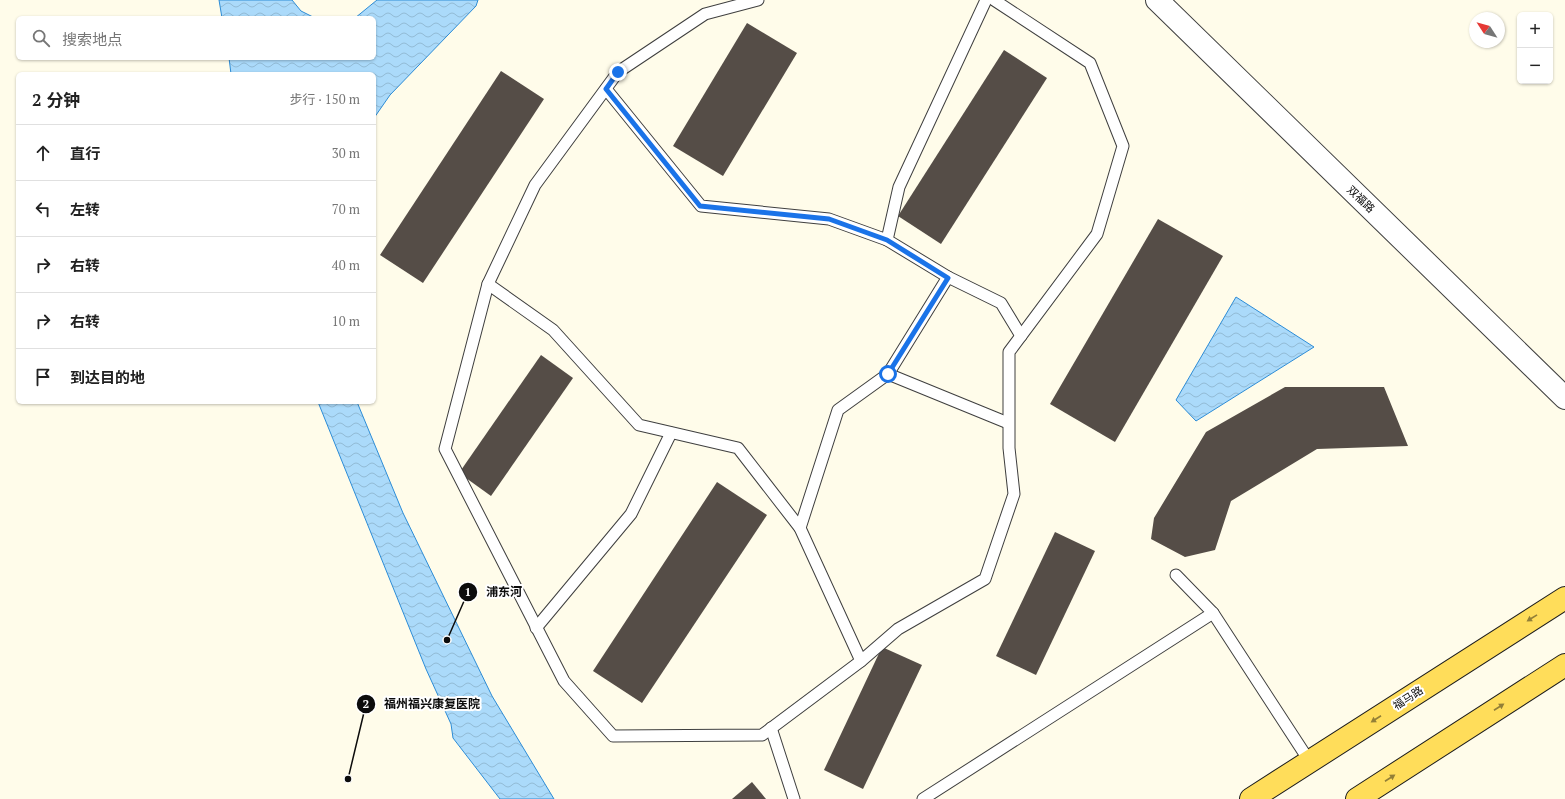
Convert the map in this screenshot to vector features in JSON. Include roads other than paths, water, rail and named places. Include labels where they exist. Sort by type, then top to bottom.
[{"type":"main road","name":"福马路","points":[[1251,799],[1565,598]]},
{"type":"main road","points":[[1357,799],[1565,665]]},
{"type":"street","name":"双福路","points":[[1157,0],[1565,398]]},
{"type":"lane","points":[[758,0],[705,14],[618,72],[535,185],[488,284],[445,449],[564,681],[613,736],[762,735],[861,661],[898,629],[985,579],[1014,494],[1008,423],[1009,352],[1097,234],[1122,146],[1090,63],[994,0]]},
{"type":"lane","points":[[887,240],[900,187],[986,0]]},
{"type":"lane","points":[[606,89],[700,206],[829,219],[887,240],[948,278],[1001,303],[1021,336]]},
{"type":"lane","points":[[800,528],[838,410],[888,374],[948,278]]},
{"type":"lane","points":[[488,284],[553,330],[639,425],[738,448],[800,528],[861,661]]},
{"type":"lane","points":[[888,374],[1008,423]]},
{"type":"lane","points":[[536,628],[631,514],[671,433]]},
{"type":"lane","points":[[1176,574],[1213,613],[1310,762]]},
{"type":"lane","points":[[923,799],[1213,613]]},
{"type":"lane","points":[[771,728],[794,799]]},
{"type":"water","points":[[219,0],[292,0],[301,11],[311,16],[222,16]]},
{"type":"water","points":[[377,0],[478,0],[476,6],[390,95],[376,115],[376,72],[231,72],[229,60],[376,60],[376,16],[357,16]]},
{"type":"water","points":[[1236,297],[1314,347],[1196,421],[1176,400]]},
{"type":"water","points":[[319,404],[358,404],[403,513],[492,696],[554,799],[500,799],[453,738],[451,724],[426,669]]},
{"type":"place","name":"浦东河","points":[[447,640]]},
{"type":"place","name":"福州福兴康复医院","points":[[348,779]]}]
